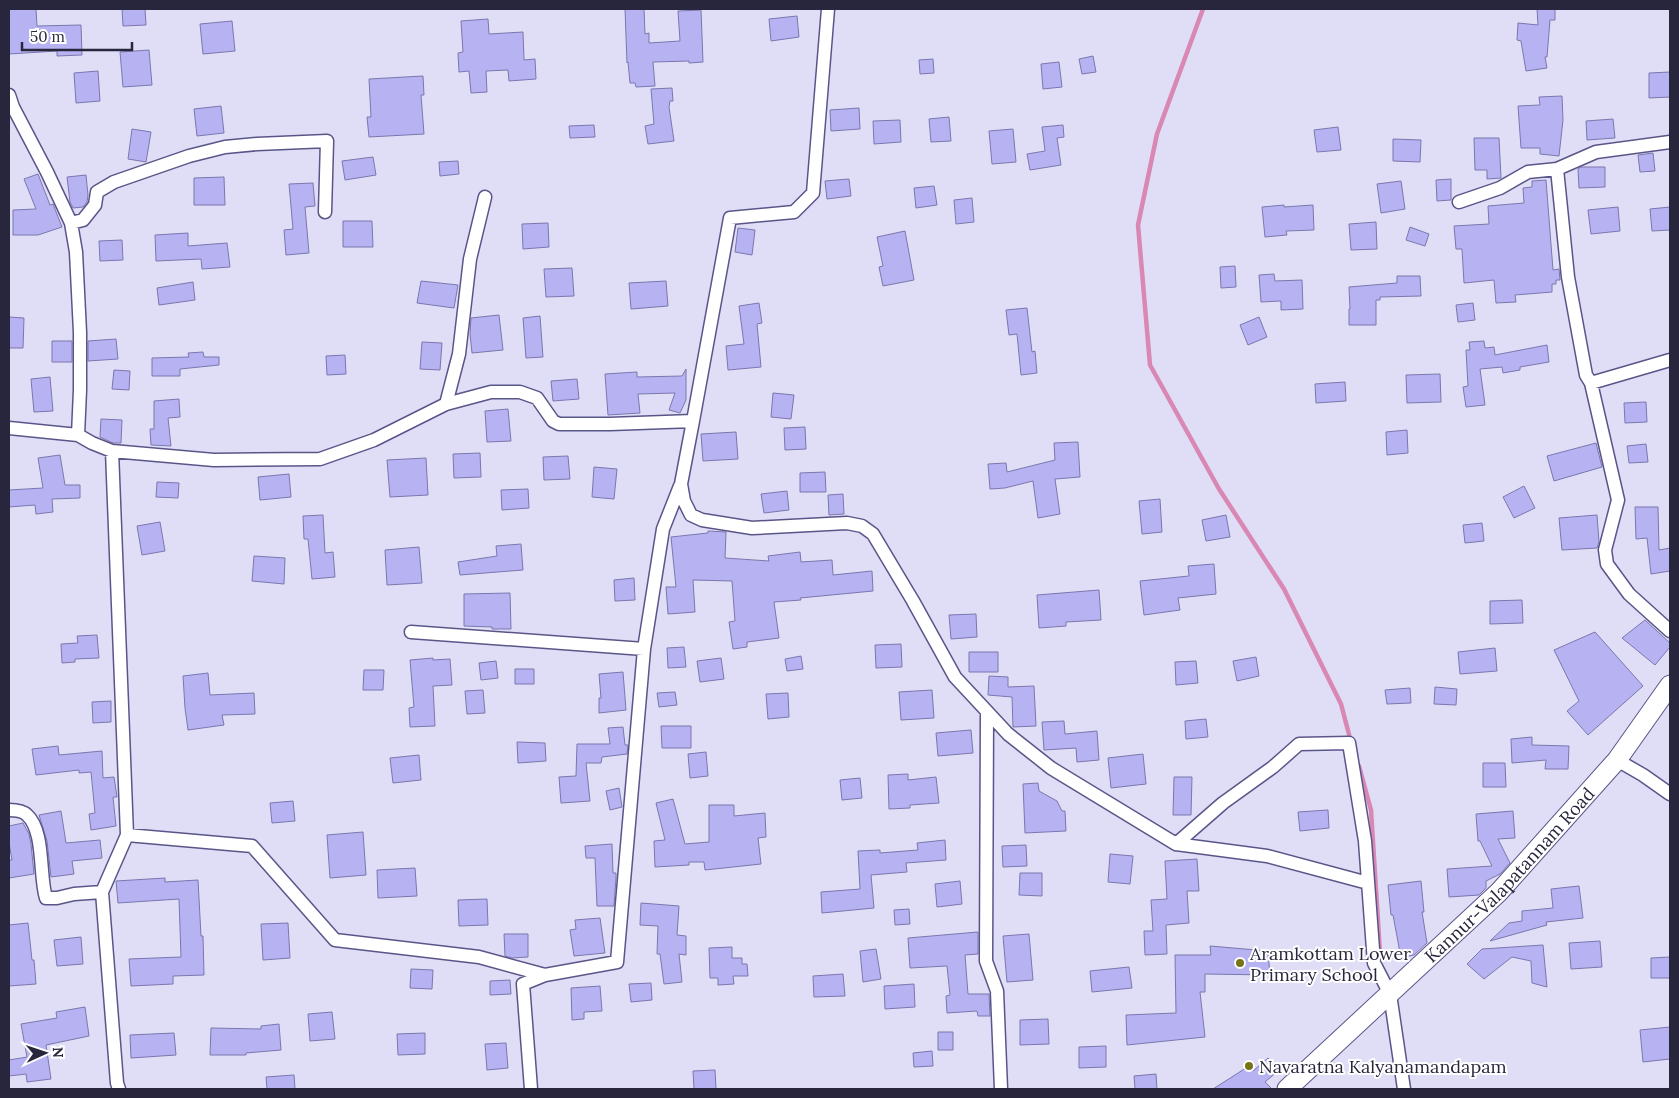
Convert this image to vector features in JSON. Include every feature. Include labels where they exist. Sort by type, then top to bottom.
[{"type":"main road","name":"Kannur-Valapatannam Road","points":[[1288,1089],[1499,892],[1617,760],[1670,685]]},
{"type":"street","points":[[531,1089],[523,984],[545,975],[617,962],[644,649],[663,529],[681,484],[730,218],[794,212],[813,193],[828,9]]},
{"type":"street","points":[[10,103],[47,172],[71,223],[76,252],[80,332],[78,435]]},
{"type":"street","points":[[71,223],[83,220],[95,205],[97,192],[114,182],[189,156],[225,148],[257,144],[327,141],[325,212]]},
{"type":"street","points":[[1459,202],[1500,188],[1528,172],[1557,169],[1596,152],[1670,142]]},
{"type":"street","points":[[1557,169],[1568,277],[1586,375],[1591,383],[1618,500],[1605,550],[1607,564],[1629,594],[1670,631]]},
{"type":"street","points":[[446,404],[459,354],[470,258],[484,197]]},
{"type":"street","points":[[1591,383],[1670,360]]},
{"type":"street","points":[[9,428],[78,435],[92,444],[112,451],[214,460],[320,458],[374,440],[446,404],[491,392],[520,392],[537,398],[553,421],[559,424],[693,421]]},
{"type":"street","points":[[112,451],[127,835],[102,892],[119,1089]]},
{"type":"street","points":[[681,484],[684,501],[691,515],[702,520],[752,528],[847,523],[862,526],[872,534],[913,601],[955,677],[987,713],[1008,734],[1052,768],[1176,844],[1267,856],[1368,883]]},
{"type":"street","points":[[411,632],[644,649]]},
{"type":"street","points":[[987,713],[986,961],[997,991],[1001,1089]]},
{"type":"street","points":[[1176,844],[1223,803],[1273,767],[1299,744],[1349,744],[1365,842],[1374,963],[1390,994],[1404,1089]]},
{"type":"street","points":[[1617,760],[1670,794]]},
{"type":"street","points":[[9,810],[26,813],[33,821],[40,851],[43,890],[46,898],[102,892]]},
{"type":"street","points":[[127,835],[252,846],[336,940],[479,957],[545,975]]},
{"type":"building","points":[[9,9],[36,9],[37,26],[81,25],[82,55],[57,56],[57,51],[9,54]]},
{"type":"building","points":[[122,9],[145,9],[146,25],[123,26]]},
{"type":"building","points":[[625,9],[644,9],[645,34],[649,33],[649,43],[680,41],[678,11],[701,10],[703,62],[653,62],[655,86],[636,87],[635,83],[630,83],[627,63]]},
{"type":"building","points":[[1537,9],[1555,9],[1555,20],[1550,20],[1547,57],[1545,57],[1547,68],[1526,71],[1521,41],[1517,40],[1518,23],[1538,25]]},
{"type":"building","points":[[797,16],[799,37],[771,41],[769,19]]},
{"type":"building","points":[[488,19],[489,34],[523,32],[524,60],[535,59],[536,79],[509,81],[508,70],[486,71],[487,92],[471,93],[469,71],[459,72],[458,53],[463,52],[461,21]]},
{"type":"building","points":[[232,21],[235,51],[203,54],[200,24]]},
{"type":"building","points":[[149,50],[152,85],[123,87],[120,52]]},
{"type":"building","points":[[1093,56],[1096,72],[1082,74],[1079,59]]},
{"type":"building","points":[[933,59],[934,73],[920,74],[919,60]]},
{"type":"building","points":[[1059,62],[1062,87],[1043,89],[1041,64]]},
{"type":"building","points":[[98,71],[100,101],[76,103],[74,73]]},
{"type":"building","points":[[1670,72],[1670,97],[1649,98],[1649,73]]},
{"type":"building","points":[[423,76],[424,95],[421,95],[424,134],[369,137],[367,117],[371,117],[369,79]]},
{"type":"building","points":[[672,88],[673,101],[670,101],[669,107],[674,141],[648,144],[645,126],[654,124],[651,89]]},
{"type":"building","points":[[1562,96],[1563,120],[1559,156],[1540,154],[1540,148],[1521,148],[1518,106],[1540,105],[1539,97]]},
{"type":"building","points":[[221,106],[224,133],[197,136],[194,109]]},
{"type":"building","points":[[859,108],[860,129],[831,131],[830,110]]},
{"type":"building","points":[[949,117],[951,141],[931,142],[929,119]]},
{"type":"building","points":[[1613,119],[1615,138],[1587,140],[1586,121]]},
{"type":"building","points":[[900,120],[901,142],[874,144],[873,121]]},
{"type":"building","points":[[594,125],[595,137],[570,138],[569,126]]},
{"type":"building","points":[[1063,125],[1064,137],[1057,138],[1061,165],[1030,170],[1027,154],[1045,151],[1042,127]]},
{"type":"building","points":[[1338,127],[1341,150],[1317,152],[1314,130]]},
{"type":"building","points":[[132,129],[151,132],[146,162],[128,159]]},
{"type":"building","points":[[1013,129],[1016,162],[992,164],[989,131]]},
{"type":"building","points":[[1474,138],[1499,138],[1501,178],[1487,179],[1487,170],[1475,170]]},
{"type":"building","points":[[1393,139],[1421,140],[1420,162],[1393,161]]},
{"type":"building","points":[[1653,153],[1655,171],[1640,172],[1638,155]]},
{"type":"building","points":[[373,157],[376,175],[345,180],[342,161]]},
{"type":"building","points":[[458,161],[459,174],[440,176],[439,162]]},
{"type":"building","points":[[1581,167],[1605,167],[1605,187],[1579,188],[1578,169]]},
{"type":"building","points":[[38,174],[50,205],[53,204],[62,227],[38,235],[13,235],[13,210],[36,209],[24,179]]},
{"type":"building","points":[[86,175],[87,202],[83,207],[73,208],[70,202],[67,177]]},
{"type":"building","points":[[224,177],[225,205],[194,205],[194,178]]},
{"type":"building","points":[[849,179],[851,196],[827,199],[825,181]]},
{"type":"building","points":[[1451,179],[1451,200],[1437,201],[1436,180]]},
{"type":"building","points":[[1546,180],[1553,270],[1559,269],[1560,280],[1556,280],[1556,284],[1552,284],[1552,292],[1515,295],[1516,302],[1496,303],[1494,280],[1464,283],[1462,249],[1456,249],[1454,226],[1489,224],[1488,206],[1524,203],[1523,188],[1532,187],[1532,181]]},
{"type":"building","points":[[1401,181],[1405,209],[1381,213],[1377,184]]},
{"type":"building","points":[[313,183],[315,206],[305,207],[309,253],[286,255],[284,230],[293,229],[289,184]]},
{"type":"building","points":[[934,186],[937,205],[916,208],[914,188]]},
{"type":"building","points":[[972,198],[974,222],[956,224],[954,200]]},
{"type":"building","points":[[1284,205],[1284,207],[1313,205],[1314,230],[1286,231],[1287,235],[1265,237],[1262,207]]},
{"type":"building","points":[[1618,207],[1620,231],[1591,234],[1588,210]]},
{"type":"building","points":[[1670,207],[1670,230],[1652,231],[1650,209]]},
{"type":"building","points":[[343,221],[372,221],[373,247],[343,247]]},
{"type":"building","points":[[1376,222],[1377,249],[1351,250],[1349,224]]},
{"type":"building","points":[[548,223],[549,247],[523,249],[522,224]]},
{"type":"building","points":[[1410,227],[1429,234],[1425,246],[1406,240]]},
{"type":"building","points":[[738,228],[755,230],[752,255],[735,252]]},
{"type":"building","points":[[905,231],[914,280],[883,286],[879,267],[883,266],[877,237]]},
{"type":"building","points":[[188,233],[188,246],[227,243],[230,267],[202,269],[201,259],[156,261],[155,235]]},
{"type":"building","points":[[122,240],[123,260],[100,261],[99,241]]},
{"type":"building","points":[[1235,266],[1236,287],[1221,288],[1220,267]]},
{"type":"building","points":[[572,268],[574,296],[546,297],[544,269]]},
{"type":"building","points":[[1274,274],[1275,281],[1302,280],[1303,309],[1281,310],[1281,301],[1261,302],[1259,275]]},
{"type":"building","points":[[1397,276],[1420,276],[1421,296],[1380,297],[1380,300],[1376,300],[1376,325],[1349,325],[1349,287],[1397,283]]},
{"type":"building","points":[[421,281],[458,285],[454,308],[417,303]]},
{"type":"building","points":[[666,281],[668,306],[631,309],[629,283]]},
{"type":"building","points":[[193,282],[195,300],[159,305],[157,288]]},
{"type":"building","points":[[759,303],[762,323],[757,324],[761,367],[728,370],[726,346],[744,344],[739,306]]},
{"type":"building","points":[[1473,303],[1475,320],[1458,322],[1456,305]]},
{"type":"building","points":[[1027,308],[1032,352],[1035,351],[1037,373],[1021,375],[1017,334],[1009,335],[1006,310]]},
{"type":"building","points":[[499,315],[503,350],[472,353],[471,318]]},
{"type":"building","points":[[540,316],[543,357],[526,358],[523,318]]},
{"type":"building","points":[[9,317],[24,318],[23,348],[9,348]]},
{"type":"building","points":[[1259,317],[1267,337],[1248,345],[1240,325]]},
{"type":"building","points":[[116,339],[118,359],[88,361],[88,341]]},
{"type":"building","points":[[52,341],[72,341],[72,362],[52,362]]},
{"type":"building","points":[[1484,341],[1485,348],[1494,347],[1495,355],[1547,345],[1549,362],[1520,367],[1520,370],[1503,373],[1502,367],[1480,369],[1485,405],[1466,407],[1463,387],[1468,386],[1466,350],[1470,350],[1469,342]]},
{"type":"building","points":[[422,342],[442,343],[440,370],[420,369]]},
{"type":"building","points":[[203,352],[204,357],[219,357],[219,365],[180,369],[180,376],[152,376],[152,358],[189,357],[188,353]]},
{"type":"building","points":[[345,355],[346,374],[327,375],[326,356]]},
{"type":"building","points":[[686,369],[686,400],[680,413],[669,410],[675,393],[638,394],[640,413],[608,415],[605,374],[637,372],[637,377],[682,376]]},
{"type":"building","points":[[114,370],[130,371],[129,390],[112,389]]},
{"type":"building","points":[[1440,374],[1441,402],[1407,403],[1406,375]]},
{"type":"building","points":[[50,377],[53,411],[34,412],[31,379]]},
{"type":"building","points":[[577,379],[579,399],[553,401],[551,381]]},
{"type":"building","points":[[1345,382],[1346,401],[1316,403],[1315,384]]},
{"type":"building","points":[[773,393],[794,395],[791,419],[771,417]]},
{"type":"building","points":[[179,399],[180,417],[168,418],[171,446],[151,445],[150,429],[154,429],[154,401]]},
{"type":"building","points":[[1646,402],[1647,422],[1625,423],[1624,403]]},
{"type":"building","points":[[508,409],[511,441],[487,442],[485,411]]},
{"type":"building","points":[[101,419],[122,420],[121,443],[113,443],[100,437]]},
{"type":"building","points":[[805,427],[806,449],[785,450],[784,428]]},
{"type":"building","points":[[1407,430],[1408,453],[1387,455],[1386,432]]},
{"type":"building","points":[[736,432],[738,459],[703,461],[701,434]]},
{"type":"building","points":[[1078,442],[1080,477],[1055,479],[1060,514],[1038,518],[1033,481],[1005,488],[990,489],[988,464],[1006,463],[1007,472],[1055,460],[1054,443]]},
{"type":"building","points":[[1596,443],[1602,467],[1554,481],[1547,456]]},
{"type":"building","points":[[1646,444],[1648,462],[1629,463],[1627,446]]},
{"type":"building","points":[[480,453],[481,477],[454,478],[453,454]]},
{"type":"building","points":[[60,455],[65,485],[80,485],[80,498],[52,499],[53,512],[36,514],[35,505],[9,507],[9,490],[43,488],[38,458]]},
{"type":"building","points":[[568,456],[570,479],[544,480],[543,457]]},
{"type":"building","points":[[426,458],[428,495],[390,497],[387,460]]},
{"type":"building","points":[[594,467],[617,469],[614,499],[592,497]]},
{"type":"building","points":[[825,472],[826,492],[800,492],[800,473]]},
{"type":"building","points":[[289,474],[291,497],[260,500],[258,477]]},
{"type":"building","points":[[157,482],[179,483],[178,498],[156,497]]},
{"type":"building","points":[[1524,486],[1535,508],[1514,518],[1503,497]]},
{"type":"building","points":[[528,489],[529,508],[502,510],[501,490]]},
{"type":"building","points":[[787,491],[789,510],[764,513],[761,494]]},
{"type":"building","points":[[843,494],[844,514],[829,515],[828,495]]},
{"type":"building","points":[[1160,499],[1162,532],[1142,534],[1139,501]]},
{"type":"building","points":[[1635,507],[1658,507],[1659,550],[1670,548],[1670,571],[1651,574],[1647,538],[1636,539]]},
{"type":"building","points":[[323,515],[325,553],[333,552],[335,577],[312,579],[308,539],[304,539],[303,516]]},
{"type":"building","points":[[1226,515],[1230,537],[1206,541],[1202,520]]},
{"type":"building","points":[[1597,515],[1599,542],[1597,548],[1562,550],[1559,518]]},
{"type":"building","points":[[160,522],[165,551],[142,555],[137,526]]},
{"type":"building","points":[[1482,523],[1484,541],[1465,543],[1463,525]]},
{"type":"building","points":[[708,531],[726,532],[725,558],[769,561],[768,556],[800,552],[801,562],[832,560],[833,575],[872,571],[873,591],[774,602],[779,638],[747,642],[747,647],[733,649],[729,622],[735,621],[732,581],[693,580],[695,612],[668,614],[666,587],[676,587],[671,537],[708,533]]},
{"type":"building","points":[[521,544],[523,570],[460,575],[458,562],[497,556],[496,546]]},
{"type":"building","points":[[419,547],[422,583],[387,585],[385,550]]},
{"type":"building","points":[[254,556],[285,558],[284,584],[252,581]]},
{"type":"building","points":[[1214,564],[1216,594],[1178,598],[1180,610],[1144,615],[1140,581],[1189,576],[1188,566]]},
{"type":"building","points":[[634,578],[635,600],[615,601],[614,580]]},
{"type":"building","points":[[1099,590],[1101,620],[1066,622],[1066,626],[1039,628],[1037,595]]},
{"type":"building","points":[[510,593],[511,629],[464,626],[464,594]]},
{"type":"building","points":[[1522,600],[1523,623],[1490,624],[1490,601]]},
{"type":"building","points":[[976,614],[977,637],[951,639],[949,615]]},
{"type":"building","points":[[1645,620],[1670,643],[1670,647],[1655,665],[1622,638]]},
{"type":"building","points":[[1595,632],[1643,686],[1588,735],[1567,711],[1579,701],[1554,650]]},
{"type":"building","points":[[97,635],[99,658],[75,659],[75,662],[62,663],[61,644],[78,643],[77,636]]},
{"type":"building","points":[[901,644],[902,667],[876,668],[875,645]]},
{"type":"building","points":[[684,647],[686,667],[668,668],[667,648]]},
{"type":"building","points":[[1495,648],[1497,671],[1460,674],[1458,652]]},
{"type":"building","points":[[969,652],[998,652],[998,672],[969,672]]},
{"type":"building","points":[[801,656],[803,669],[787,671],[785,659]]},
{"type":"building","points":[[1256,657],[1259,676],[1237,681],[1233,661]]},
{"type":"building","points":[[433,658],[433,660],[450,659],[452,685],[433,686],[435,726],[410,727],[409,708],[414,707],[410,660]]},
{"type":"building","points":[[721,658],[724,679],[700,682],[697,661]]},
{"type":"building","points":[[496,661],[498,678],[481,680],[479,663]]},
{"type":"building","points":[[1196,661],[1198,683],[1176,685],[1175,662]]},
{"type":"building","points":[[515,669],[534,669],[534,684],[515,684]]},
{"type":"building","points":[[364,670],[384,670],[383,690],[363,690]]},
{"type":"building","points":[[623,672],[626,710],[599,713],[599,698],[601,698],[599,674]]},
{"type":"building","points":[[208,673],[210,695],[254,693],[255,714],[222,715],[224,725],[188,730],[183,676]]},
{"type":"building","points":[[989,676],[1008,677],[1008,687],[1034,686],[1036,726],[1013,727],[1012,697],[988,695]]},
{"type":"building","points":[[1435,687],[1457,689],[1456,705],[1434,704]]},
{"type":"building","points":[[1410,688],[1411,703],[1387,704],[1385,690]]},
{"type":"building","points":[[483,690],[485,713],[467,714],[465,691]]},
{"type":"building","points":[[932,690],[934,718],[901,720],[899,692]]},
{"type":"building","points":[[675,692],[677,705],[659,707],[657,693]]},
{"type":"building","points":[[788,693],[789,717],[768,719],[766,694]]},
{"type":"building","points":[[111,701],[111,722],[93,723],[92,702]]},
{"type":"building","points":[[1206,719],[1208,737],[1186,739],[1185,721]]},
{"type":"building","points":[[1064,721],[1065,734],[1097,731],[1099,760],[1077,762],[1076,748],[1044,750],[1042,722]]},
{"type":"building","points":[[661,726],[691,726],[691,748],[662,748]]},
{"type":"building","points":[[623,727],[625,745],[628,745],[627,754],[602,757],[601,763],[586,763],[590,801],[561,803],[559,777],[576,776],[577,744],[610,744],[608,728]]},
{"type":"building","points":[[971,730],[973,753],[938,756],[936,733]]},
{"type":"building","points":[[1532,737],[1532,745],[1569,746],[1568,769],[1545,769],[1546,760],[1512,763],[1511,739]]},
{"type":"building","points":[[517,742],[545,743],[546,761],[518,763]]},
{"type":"building","points":[[58,746],[59,755],[102,751],[103,778],[114,777],[117,797],[113,797],[116,826],[91,830],[89,814],[95,813],[91,772],[79,773],[79,770],[36,775],[32,749]]},
{"type":"building","points":[[706,752],[708,776],[690,778],[688,754]]},
{"type":"building","points":[[1143,754],[1146,784],[1111,788],[1108,758]]},
{"type":"building","points":[[419,755],[421,780],[393,783],[390,758]]},
{"type":"building","points":[[1483,763],[1505,763],[1506,787],[1483,787]]},
{"type":"building","points":[[908,774],[908,780],[936,777],[939,803],[910,805],[910,808],[889,809],[888,775]]},
{"type":"building","points":[[1174,777],[1192,777],[1191,815],[1173,815]]},
{"type":"building","points":[[860,778],[862,798],[842,800],[840,780]]},
{"type":"building","points":[[1038,783],[1039,791],[1057,801],[1062,811],[1065,811],[1066,831],[1025,833],[1023,784]]},
{"type":"building","points":[[619,788],[622,807],[610,810],[606,791]]},
{"type":"building","points":[[673,799],[685,844],[709,842],[709,805],[734,805],[734,816],[765,813],[766,837],[758,838],[761,864],[705,870],[704,862],[689,862],[689,865],[655,867],[654,841],[665,840],[656,803]]},
{"type":"building","points":[[293,801],[295,821],[272,823],[270,803]]},
{"type":"building","points":[[1328,810],[1329,828],[1300,831],[1298,812]]},
{"type":"building","points":[[61,811],[66,843],[100,840],[102,858],[72,861],[74,874],[51,877],[47,841],[39,815]]},
{"type":"building","points":[[1513,811],[1515,838],[1498,839],[1510,863],[1500,874],[1486,881],[1486,888],[1479,895],[1449,897],[1447,869],[1492,866],[1480,841],[1478,841],[1476,814]]},
{"type":"building","points":[[23,823],[29,834],[34,874],[9,878],[9,860],[12,860],[9,826]]},
{"type":"building","points":[[363,832],[366,875],[330,878],[327,835]]},
{"type":"building","points":[[945,840],[946,860],[906,863],[907,872],[871,875],[874,908],[822,913],[821,892],[860,889],[858,851],[880,850],[880,853],[918,850],[917,843]]},
{"type":"building","points":[[612,844],[613,873],[616,873],[614,906],[597,906],[595,858],[586,858],[585,846]]},
{"type":"building","points":[[1026,845],[1027,866],[1003,867],[1002,846]]},
{"type":"building","points":[[1110,854],[1133,856],[1130,884],[1108,882]]},
{"type":"building","points":[[1197,859],[1199,891],[1187,891],[1189,923],[1166,925],[1167,954],[1145,955],[1144,931],[1153,931],[1151,900],[1167,899],[1165,861]]},
{"type":"building","points":[[415,868],[417,896],[378,898],[377,870]]},
{"type":"building","points":[[1020,873],[1042,873],[1042,896],[1019,895]]},
{"type":"building","points":[[165,878],[165,882],[198,880],[204,975],[173,976],[173,984],[131,986],[129,959],[181,957],[179,899],[118,903],[116,881]]},
{"type":"building","points":[[960,881],[962,904],[937,907],[935,884]]},
{"type":"building","points":[[1421,881],[1424,912],[1422,912],[1427,943],[1414,955],[1401,958],[1393,915],[1391,915],[1388,885]]},
{"type":"building","points":[[1579,886],[1583,918],[1546,922],[1547,925],[1490,941],[1509,923],[1522,921],[1522,911],[1553,908],[1551,889]]},
{"type":"building","points":[[487,899],[488,925],[459,926],[458,900]]},
{"type":"building","points":[[641,903],[679,906],[677,935],[686,936],[686,955],[679,954],[682,982],[664,984],[660,954],[657,954],[658,926],[640,925]]},
{"type":"building","points":[[909,909],[910,924],[895,925],[894,910]]},
{"type":"building","points":[[600,918],[605,953],[574,956],[570,930],[576,929],[575,920]]},
{"type":"building","points":[[28,923],[36,984],[9,986],[9,925]]},
{"type":"building","points":[[288,923],[290,958],[263,960],[261,924]]},
{"type":"building","points":[[978,932],[978,954],[965,955],[968,994],[989,994],[990,1016],[978,1016],[977,1011],[947,1013],[946,996],[950,995],[947,966],[910,968],[908,938]]},
{"type":"building","points":[[504,934],[528,934],[528,957],[512,958],[505,956]]},
{"type":"building","points":[[1029,934],[1033,980],[1007,982],[1003,936]]},
{"type":"building","points":[[81,937],[83,964],[57,966],[54,940]]},
{"type":"building","points":[[1600,941],[1602,967],[1571,969],[1569,943]]},
{"type":"building","points":[[1543,945],[1547,987],[1532,983],[1531,961],[1512,957],[1484,979],[1467,964],[1482,949]]},
{"type":"building","points":[[1210,946],[1268,951],[1270,975],[1205,974],[1205,992],[1200,992],[1205,1037],[1127,1045],[1126,1015],[1176,1013],[1175,955],[1211,955]]},
{"type":"building","points":[[732,947],[732,958],[742,958],[742,964],[747,964],[748,976],[733,976],[734,984],[718,985],[718,978],[710,978],[709,948]]},
{"type":"building","points":[[876,949],[881,979],[863,982],[860,951]]},
{"type":"building","points":[[1670,957],[1670,978],[1651,978],[1651,958]]},
{"type":"building","points":[[1129,967],[1132,988],[1092,992],[1090,971]]},
{"type":"building","points":[[411,969],[433,970],[432,989],[410,988]]},
{"type":"building","points":[[843,974],[845,996],[814,997],[813,976]]},
{"type":"building","points":[[510,980],[511,994],[490,995],[490,981]]},
{"type":"building","points":[[651,983],[652,1000],[631,1002],[629,984]]},
{"type":"building","points":[[914,984],[915,1007],[885,1009],[884,986]]},
{"type":"building","points":[[600,986],[602,1011],[584,1012],[584,1019],[572,1020],[571,988]]},
{"type":"building","points":[[85,1007],[89,1036],[46,1045],[51,1079],[27,1082],[26,1074],[9,1076],[9,1060],[27,1057],[21,1024],[57,1018],[56,1012]]},
{"type":"building","points":[[332,1012],[335,1039],[310,1041],[308,1014]]},
{"type":"building","points":[[1048,1019],[1049,1044],[1020,1045],[1020,1020]]},
{"type":"building","points":[[279,1024],[281,1050],[246,1053],[246,1055],[210,1055],[211,1028],[261,1029],[261,1026]]},
{"type":"building","points":[[1670,1027],[1670,1059],[1643,1062],[1640,1030]]},
{"type":"building","points":[[938,1032],[953,1032],[953,1050],[938,1050]]},
{"type":"building","points":[[174,1033],[176,1055],[131,1058],[130,1035]]},
{"type":"building","points":[[425,1033],[425,1054],[398,1055],[397,1034]]},
{"type":"building","points":[[506,1043],[508,1068],[487,1070],[485,1044]]},
{"type":"building","points":[[1106,1046],[1106,1067],[1079,1068],[1079,1047]]},
{"type":"building","points":[[932,1051],[933,1066],[914,1067],[913,1053]]},
{"type":"building","points":[[1268,1058],[1278,1071],[1265,1082],[1272,1089],[1213,1089],[1249,1066],[1253,1071]]},
{"type":"building","points":[[715,1070],[716,1089],[694,1089],[693,1071]]},
{"type":"building","points":[[1156,1074],[1157,1089],[1135,1089],[1134,1076]]},
{"type":"building","points":[[294,1075],[295,1089],[267,1089],[266,1077]]},
{"type":"waterway","points":[[1203,9],[1157,134],[1138,225],[1150,365],[1219,489],[1284,589],[1341,704],[1351,742]]},
{"type":"waterway","points":[[1359,766],[1371,810],[1380,953]]},
{"type":"place","name":"Aramkottam Lower Primary School","points":[[1240,963]]},
{"type":"place","name":"Navaratna Kalyanamandapam","points":[[1249,1066]]}]
